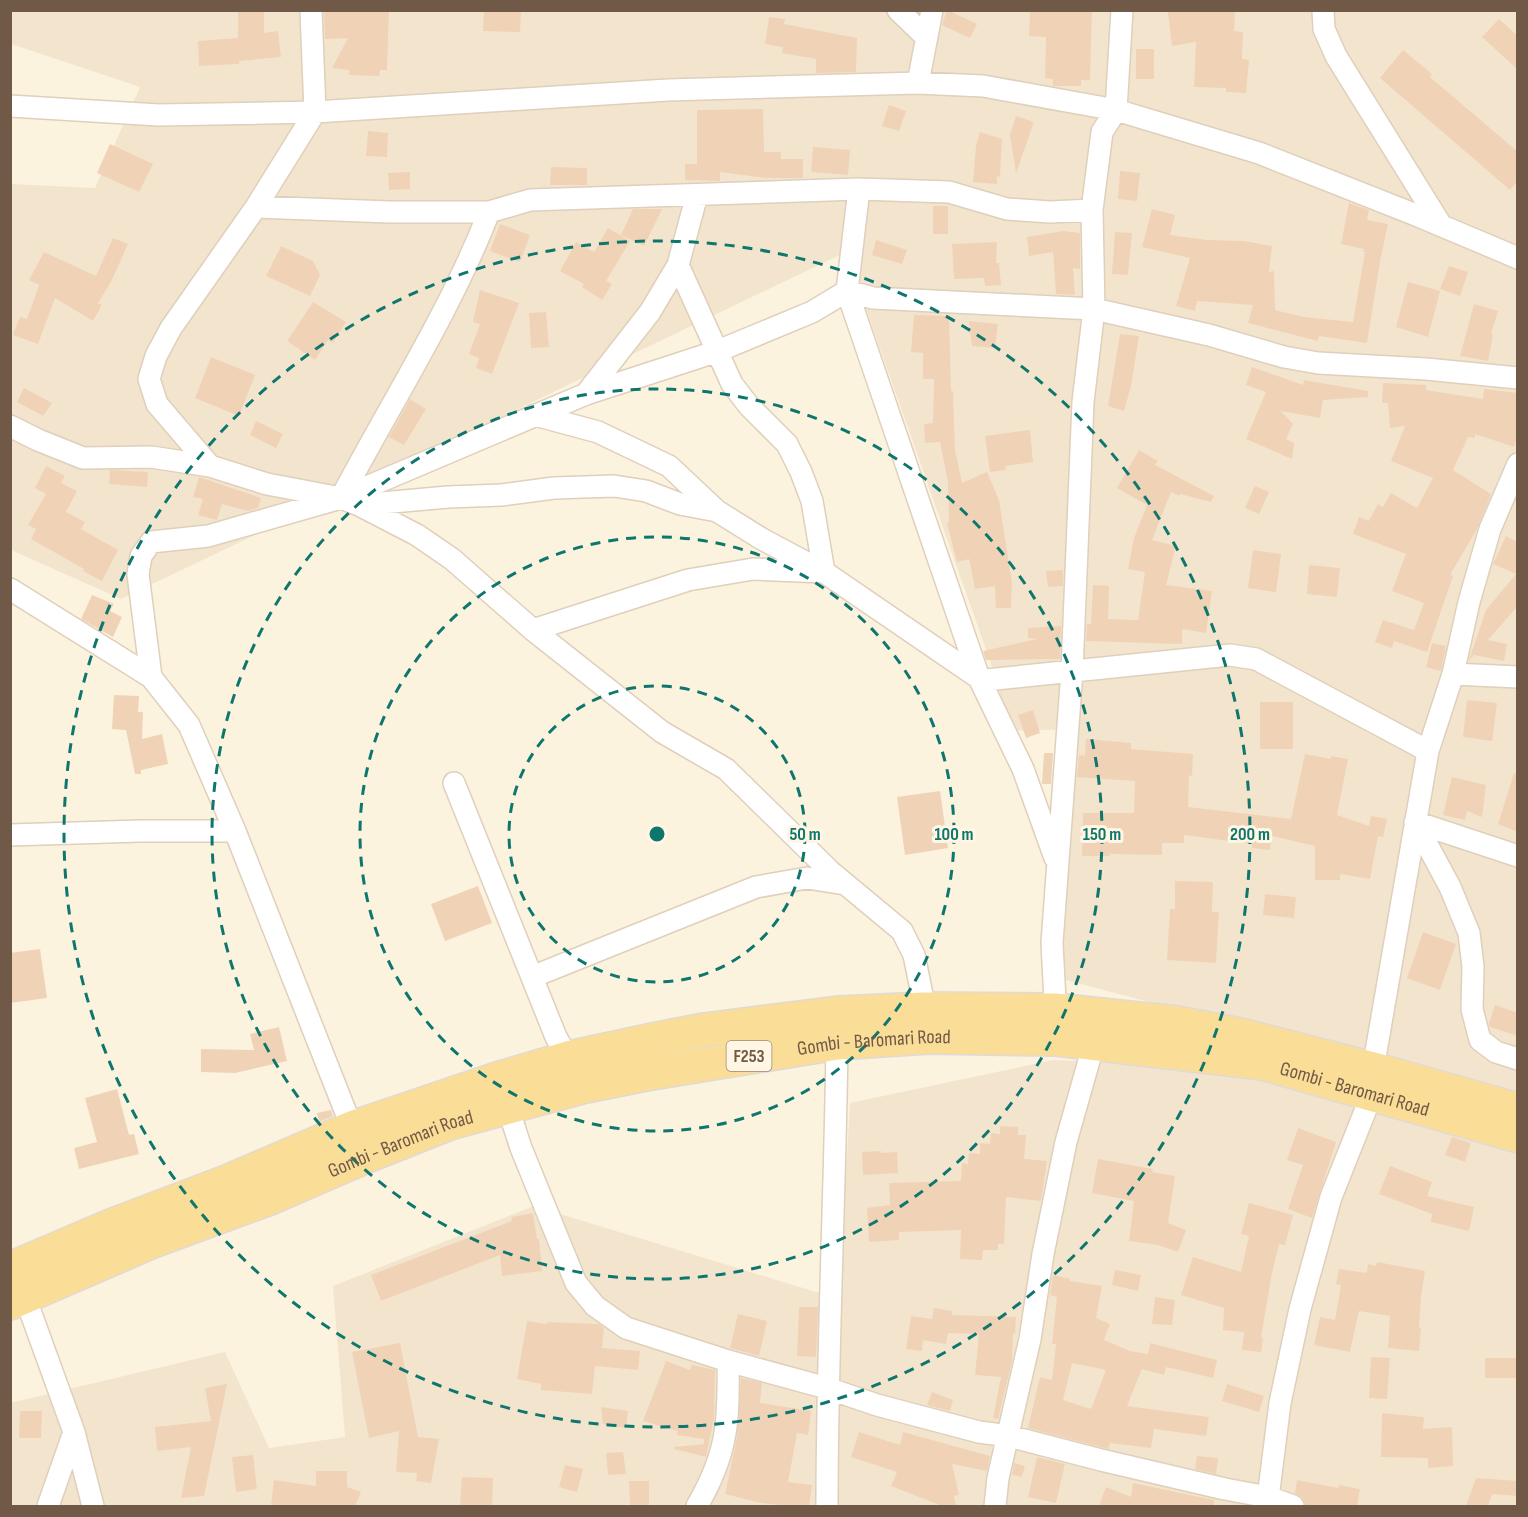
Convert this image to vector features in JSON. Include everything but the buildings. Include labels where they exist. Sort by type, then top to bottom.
[{"type":"main road","name":"Gombi - Baromari Road","points":[[15,1290],[113,1225],[229,1181],[352,1128],[435,1099],[568,1058],[704,1030],[837,1013],[925,1009],[1056,1024],[1094,1043],[1262,1063],[1372,1081],[1518,1110]]},
{"type":"main road","name":"Gombi - Baromari Road","points":[[15,1290],[270,1198],[439,1127],[586,1086],[837,1043],[928,1037],[1056,1024],[1177,1023],[1241,1035],[1518,1136]]},
{"type":"street","points":[[210,466],[157,404],[149,378],[156,356],[171,328],[256,207],[315,112],[311,10]]},
{"type":"street","points":[[898,10],[926,37]]},
{"type":"street","points":[[918,83],[932,10]]},
{"type":"street","points":[[1056,1024],[1052,944],[1072,671],[1083,402],[1094,309],[1092,210],[1102,132],[1116,111],[1122,10]]},
{"type":"street","points":[[1323,10],[1324,29],[1336,56],[1441,225]]},
{"type":"street","points":[[10,106],[159,115],[315,112],[668,90],[918,83],[983,86],[1116,111],[1259,153],[1518,258]]},
{"type":"street","points":[[256,207],[390,212],[489,212],[530,200],[860,189],[949,192],[1007,209],[1050,212],[1092,210]]},
{"type":"street","points":[[860,189],[847,291],[980,678],[1023,769],[1057,863]]},
{"type":"street","points":[[586,394],[650,312],[678,266],[697,195]]},
{"type":"street","points":[[350,501],[468,263],[489,212]]},
{"type":"street","points":[[678,266],[732,384],[749,406],[787,444],[801,472],[812,501],[824,572]]},
{"type":"street","points":[[350,501],[535,415],[586,394],[718,351],[812,312],[847,291],[873,298],[1094,309],[1209,335],[1284,357],[1318,363],[1426,369],[1518,378]]},
{"type":"street","points":[[535,415],[598,432],[669,466],[717,511],[762,539],[824,572],[980,678],[986,680],[1230,655],[1256,659],[1428,751]]},
{"type":"street","points":[[10,426],[83,458],[151,457],[210,466],[267,484],[350,501],[417,535],[452,559],[533,630],[662,732],[726,769],[845,884],[902,932],[914,955],[925,1009]]},
{"type":"street","points":[[1268,1502],[1280,1403],[1300,1309],[1331,1197],[1372,1081],[1414,822],[1428,751],[1453,674],[1469,602],[1490,529],[1518,464]]},
{"type":"street","points":[[151,677],[138,574],[141,556],[151,542],[208,536],[350,501],[501,495],[554,488],[614,486],[646,491],[680,504],[717,511]]},
{"type":"street","points":[[533,630],[688,580],[753,569],[824,572]]},
{"type":"street","points":[[10,589],[151,677],[189,725],[235,831],[352,1128]]},
{"type":"street","points":[[1453,674],[1518,677]]},
{"type":"street","points":[[454,783],[556,1037],[568,1058]]},
{"type":"street","points":[[1414,822],[1518,856]]},
{"type":"street","points":[[1414,822],[1450,887],[1469,933],[1473,967],[1472,1009],[1480,1040],[1496,1052],[1518,1059]]},
{"type":"street","points":[[10,835],[235,831]]},
{"type":"street","points":[[532,977],[756,887],[807,878],[845,884]]},
{"type":"street","points":[[827,1506],[827,1388],[834,1211],[837,1043]]},
{"type":"street","points":[[995,1506],[998,1478],[1030,1340],[1043,1254],[1066,1142],[1094,1043]]},
{"type":"street","points":[[508,1108],[576,1283],[595,1306],[626,1328],[877,1405],[979,1432],[1009,1436],[1225,1489],[1268,1502],[1293,1506]]},
{"type":"street","points":[[15,1290],[74,1432],[93,1506]]},
{"type":"street","points":[[697,1506],[720,1462],[728,1413],[728,1361]]},
{"type":"street","points":[[48,1506],[74,1432]]},
{"type":"shaded area","points":[[11,11],[1517,11],[1517,1099],[1058,978],[1075,729],[1010,731],[996,678],[846,252],[121,599],[11,550],[11,184],[95,188],[140,87],[11,44]]},
{"type":"shaded area","points":[[1053,1060],[1217,1065],[1517,1148],[1517,1506],[11,1506],[10,1403],[225,1352],[269,1448],[345,1437],[333,1286],[534,1206],[839,1299],[850,1103]]}]
